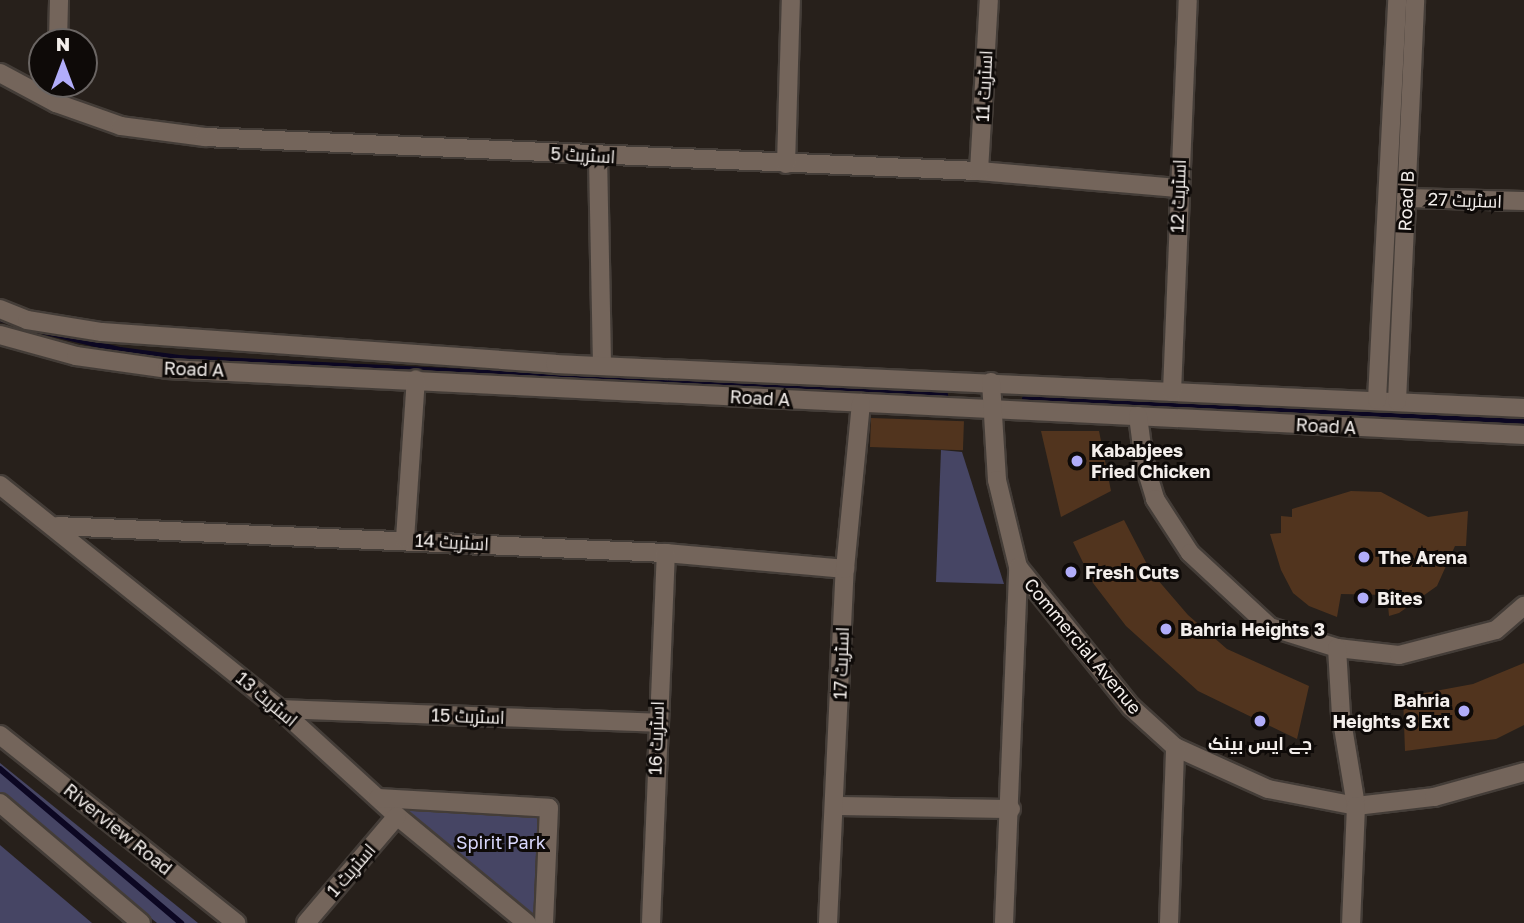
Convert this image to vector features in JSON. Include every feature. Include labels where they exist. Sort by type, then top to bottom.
[{"type":"street","points":[[58,28],[59,0]]},
{"type":"street","points":[[786,164],[791,0]]},
{"type":"street","name":"اسٹریٹ 11","points":[[979,171],[989,0]]},
{"type":"street","name":"اسٹریٹ 12","points":[[1172,392],[1177,188],[1188,0]]},
{"type":"street","name":"Road B","points":[[1377,400],[1397,0]]},
{"type":"street","name":"Road B","points":[[1397,401],[1415,0]]},
{"type":"street","name":"اسٹریٹ 5","points":[[0,73],[56,103],[121,126],[205,137],[979,171],[1177,188]]},
{"type":"street","points":[[56,98],[56,103]]},
{"type":"street","points":[[598,156],[601,365]]},
{"type":"street","name":"اسٹریٹ 27","points":[[1406,198],[1524,201]]},
{"type":"street","name":"Road A","points":[[0,309],[27,320],[102,332],[601,365],[1524,408]]},
{"type":"street","name":"Road A","points":[[0,335],[76,356],[167,369],[416,379],[1524,435]]},
{"type":"street","points":[[405,539],[416,379]]},
{"type":"street","name":"Commercial Avenue","points":[[991,382],[995,409],[997,480],[1018,567],[1131,707],[1175,747],[1268,789],[1356,806],[1434,797],[1524,772]]},
{"type":"street","name":"اسٹریٹ 17","points":[[828,923],[845,569],[861,403]]},
{"type":"street","points":[[1138,416],[1144,462],[1156,499],[1191,553],[1270,626],[1336,648],[1399,656],[1453,644],[1496,630],[1524,606]]},
{"type":"street","name":"اسٹریٹ 13","points":[[0,485],[57,526],[280,709],[397,816],[527,923]]},
{"type":"street","name":"اسٹریٹ 14","points":[[57,526],[405,539],[666,553],[845,569]]},
{"type":"street","name":"اسٹریٹ 16","points":[[651,923],[656,723],[666,553]]},
{"type":"street","points":[[1004,923],[1011,809],[1018,567]]},
{"type":"street","points":[[1336,648],[1341,715],[1356,806],[1352,923]]},
{"type":"street","name":"اسٹریٹ 15","points":[[280,709],[656,723]]},
{"type":"street","name":"Riverview Road","points":[[0,735],[236,923]]},
{"type":"street","points":[[1169,923],[1175,747]]},
{"type":"street","points":[[378,798],[549,808],[544,923]]},
{"type":"street","points":[[0,803],[141,923]]},
{"type":"street","points":[[835,806],[1011,809]]},
{"type":"street","name":"اسٹریٹ 1","points":[[306,923],[397,816]]},
{"type":"green space","points":[[941,450],[962,452],[1004,584],[936,582]]},
{"type":"green space","points":[[0,763],[198,923],[157,923],[0,798]]},
{"type":"green space","name":"Spirit Park","points":[[384,799],[543,807],[540,921]]},
{"type":"green space","points":[[0,845],[92,923],[0,923]]},
{"type":"building","points":[[871,418],[964,421],[963,450],[870,447]]},
{"type":"building","name":"Kababjees Fried Chicken","points":[[1041,431],[1099,431],[1111,491],[1061,517]]},
{"type":"building","name":"The Arena","points":[[1351,491],[1381,492],[1428,517],[1468,511],[1466,546],[1455,546],[1437,586],[1399,613],[1389,616],[1387,595],[1341,594],[1337,617],[1309,606],[1293,593],[1281,570],[1270,534],[1281,533],[1281,516],[1292,517],[1292,509]]},
{"type":"building","name":"Bahria Heights 3","points":[[1124,520],[1151,572],[1188,615],[1227,649],[1309,686],[1297,739],[1198,691],[1126,626],[1093,583],[1073,542]]},
{"type":"building","name":"Bahria Heights 3 Ext","points":[[1524,663],[1524,725],[1496,739],[1405,751],[1403,697],[1473,684]]},
{"type":"waterway","points":[[0,319],[17,324]]},
{"type":"waterway","points":[[34,329],[120,350],[179,358],[945,395]]},
{"type":"waterway","points":[[1025,399],[1524,422]]},
{"type":"waterway","points":[[0,769],[181,923]]},
{"type":"place","name":"Kababjees Fried Chicken","points":[[1077,461]]},
{"type":"place","name":"The Arena","points":[[1364,557]]},
{"type":"place","name":"Fresh Cuts","points":[[1071,572]]},
{"type":"place","name":"Bites","points":[[1363,598]]},
{"type":"place","name":"Bahria Heights 3","points":[[1166,629]]},
{"type":"place","name":"Bahria Heights 3 Ext","points":[[1464,711]]},
{"type":"place","name":"جے ایس بینک","points":[[1260,721]]}]
